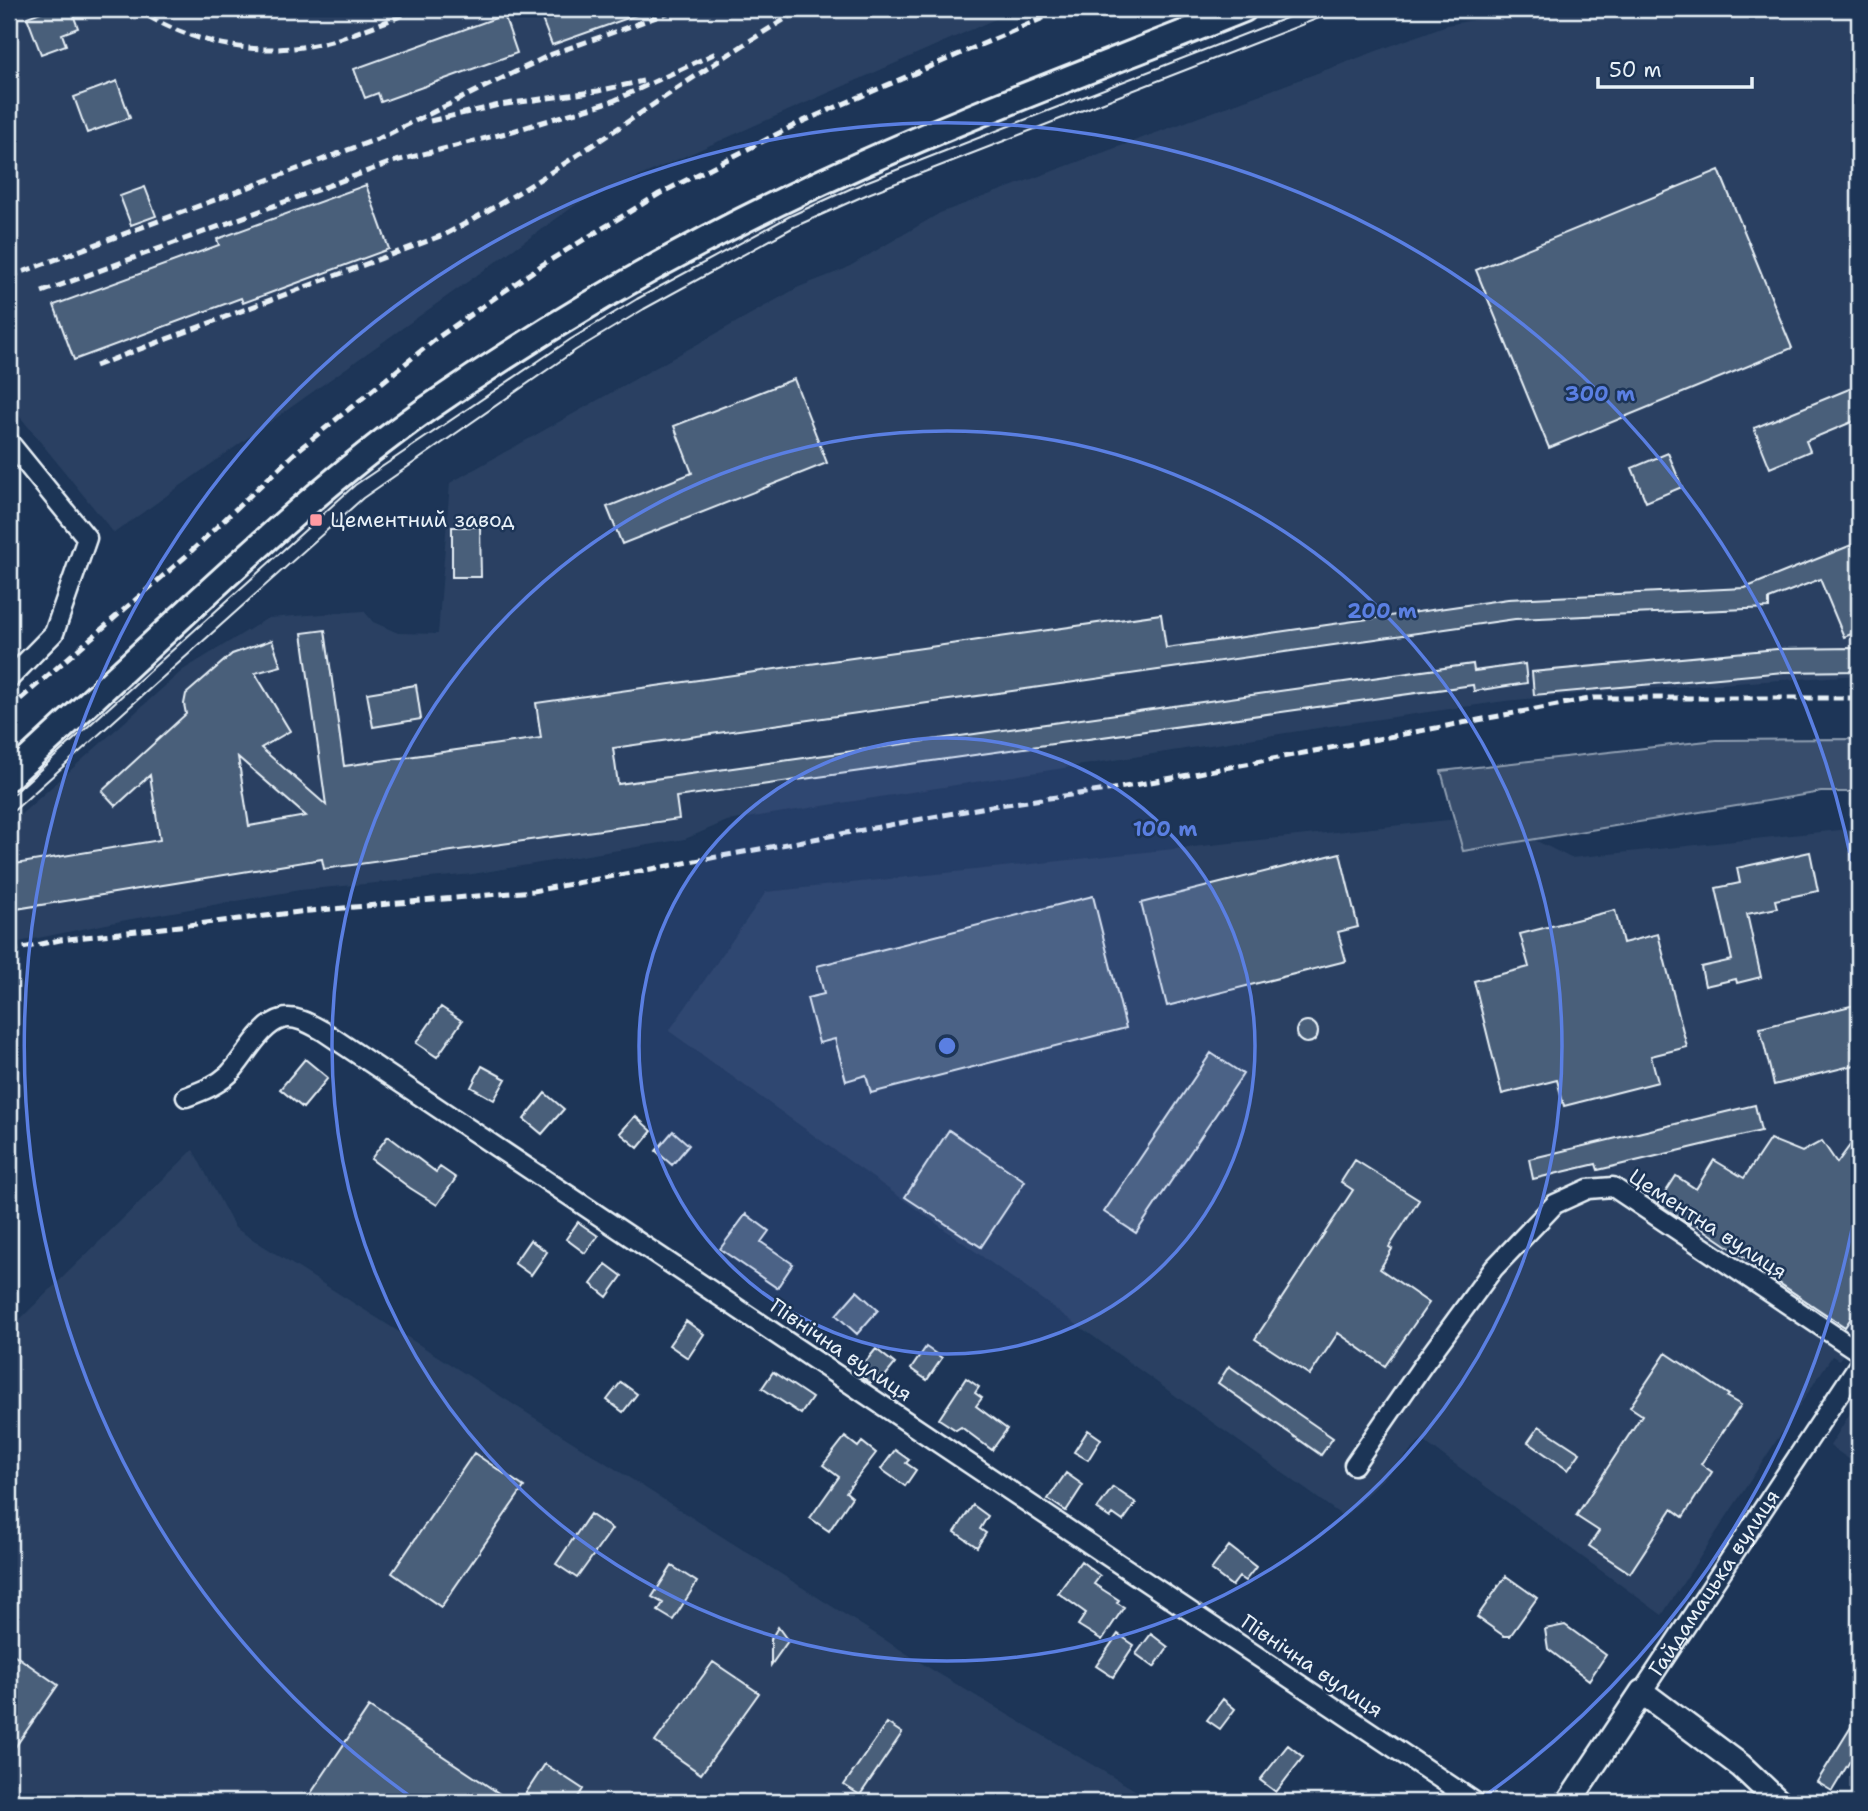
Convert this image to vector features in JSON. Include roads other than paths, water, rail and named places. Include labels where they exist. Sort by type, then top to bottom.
[{"type":"main road","points":[[9,777],[324,487],[421,414],[510,353],[669,260],[807,190],[927,137],[1244,9]]},
{"type":"street","points":[[9,442],[87,538],[54,633],[9,679]]},
{"type":"street","name":"Північна вулиця","points":[[186,1097],[213,1087],[267,1027],[283,1018],[302,1021],[323,1031],[1475,1802]]},
{"type":"street","name":"Цементна вулиця","points":[[1354,1465],[1494,1269],[1555,1204],[1588,1189],[1614,1187],[1859,1352]]},
{"type":"street","name":"Гайдамацька вулиця","points":[[1569,1802],[1859,1364]]},
{"type":"street","points":[[1642,1692],[1741,1766],[1779,1802]]},
{"type":"tram line","points":[[9,798],[355,485],[571,339],[637,299],[790,216],[863,183],[1309,9]]},
{"type":"tram line","points":[[9,815],[363,498],[576,350],[644,309],[794,227],[868,194],[1342,9]]},
{"type":"railway","points":[[136,9],[183,33],[208,41],[260,49],[286,49],[338,39],[419,9]]},
{"type":"railway","points":[[9,277],[380,138],[552,54],[679,9]]},
{"type":"railway","points":[[95,366],[446,234],[537,181],[802,9]]},
{"type":"railway","points":[[9,709],[185,557],[297,451],[437,338],[542,265],[659,194],[799,123],[1064,9]]},
{"type":"railway","points":[[42,292],[392,162],[506,133],[613,101],[718,52]]},
{"type":"railway","points":[[430,121],[499,105],[598,91],[643,81]]},
{"type":"railway","points":[[9,951],[60,940],[299,912],[533,891],[992,806],[1114,789],[1594,698],[1859,698]]},
{"type":"place","name":"Цементний завод","points":[[316,520]]}]
